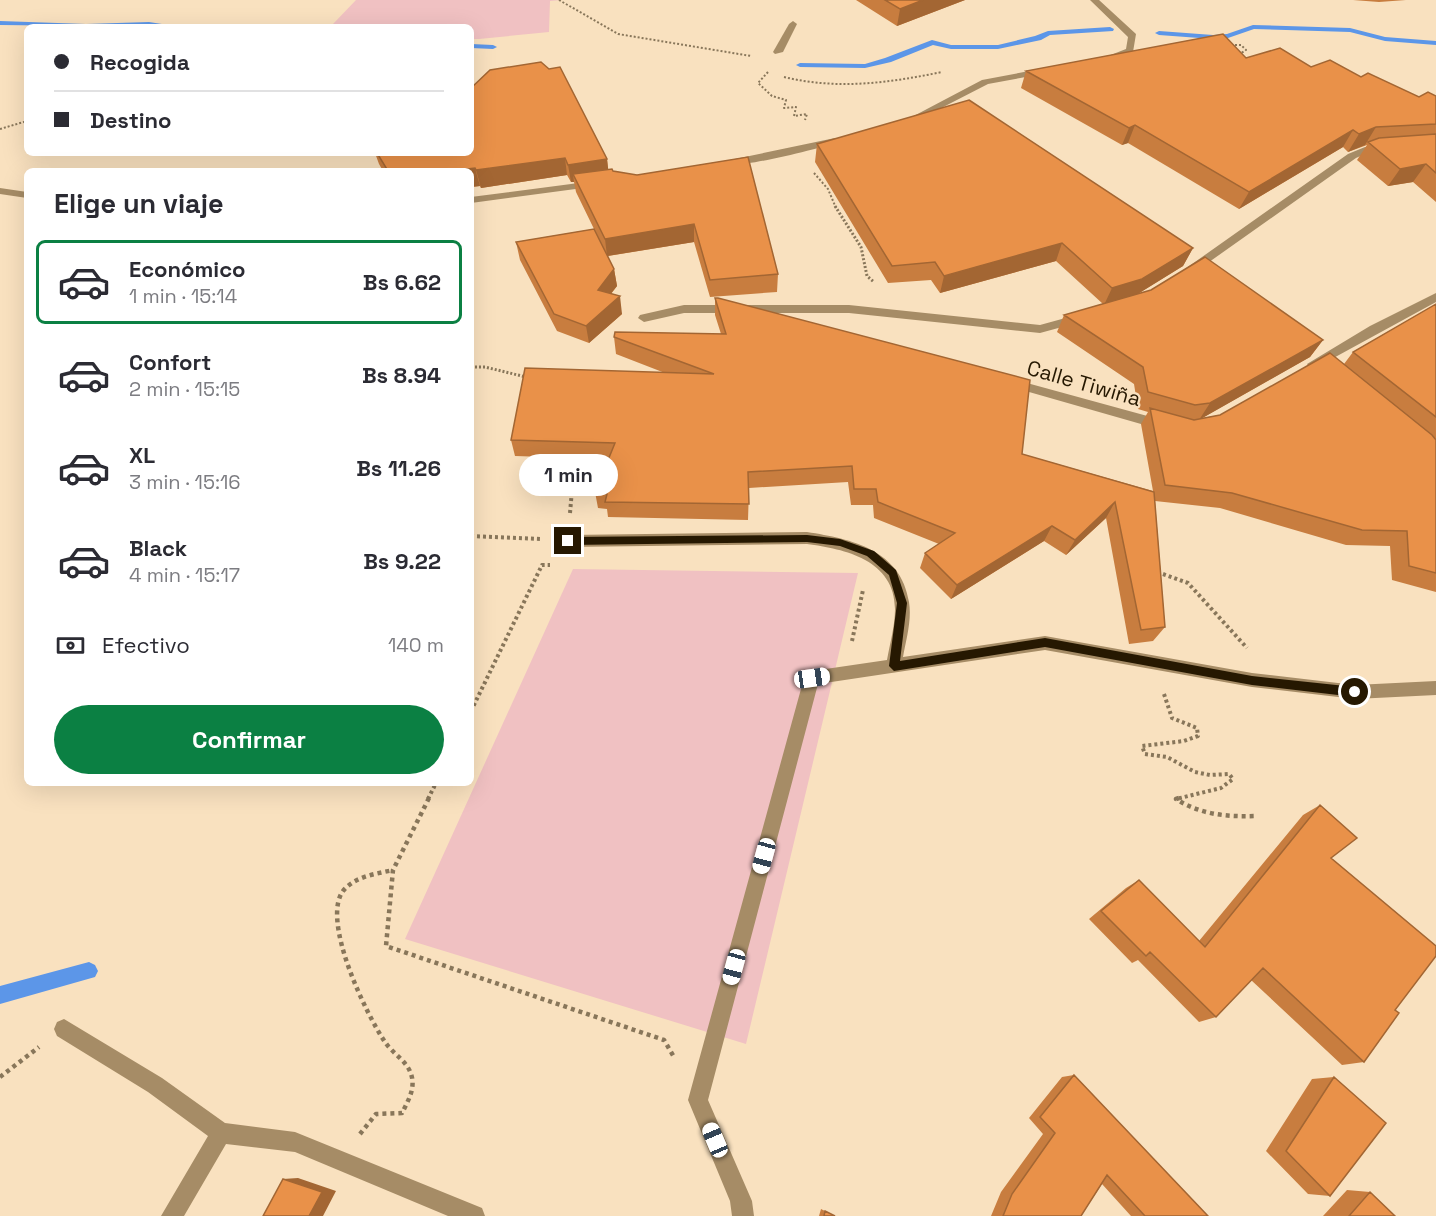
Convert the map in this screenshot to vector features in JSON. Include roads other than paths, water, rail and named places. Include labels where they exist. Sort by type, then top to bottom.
[{"type":"street","points":[[1090,63],[1112,59],[1130,50],[1133,36],[1094,0]]},
{"type":"street","points":[[777,56],[793,24]]},
{"type":"street","points":[[900,123],[922,116],[986,82],[1056,69]]},
{"type":"street","points":[[715,165],[797,150],[846,138]]},
{"type":"street","points":[[1179,278],[1352,156],[1365,150],[1389,148]]},
{"type":"street","points":[[474,200],[608,182]]},
{"type":"street","points":[[0,191],[24,195]]},
{"type":"street","points":[[1299,372],[1323,364],[1374,328],[1436,297]]},
{"type":"street","points":[[644,318],[684,309],[849,309],[975,324],[1040,328],[1091,316]]},
{"type":"street","name":"Calle Tiwiña","points":[[996,378],[1121,414],[1173,426]]},
{"type":"street","points":[[568,541],[807,538],[840,543],[871,553],[893,573],[902,603],[894,666]]},
{"type":"street","points":[[743,1216],[741,1202],[698,1100],[812,678],[1045,643],[1252,680],[1355,692],[1436,688]]},
{"type":"street","points":[[64,1029],[155,1085],[221,1133],[295,1142],[474,1216]]},
{"type":"street","points":[[172,1216],[221,1133]]},
{"type":"waterway","points":[[0,23],[29,24]]},
{"type":"waterway","points":[[1159,33],[1213,37],[1228,36],[1253,27],[1350,30],[1385,39],[1436,43]]},
{"type":"waterway","points":[[800,65],[865,66],[888,60],[932,42],[951,47],[998,47],[1038,38],[1048,33],[1110,29]]},
{"type":"waterway","points":[[474,46],[493,47]]},
{"type":"waterway","points":[[0,995],[89,971]]}]
